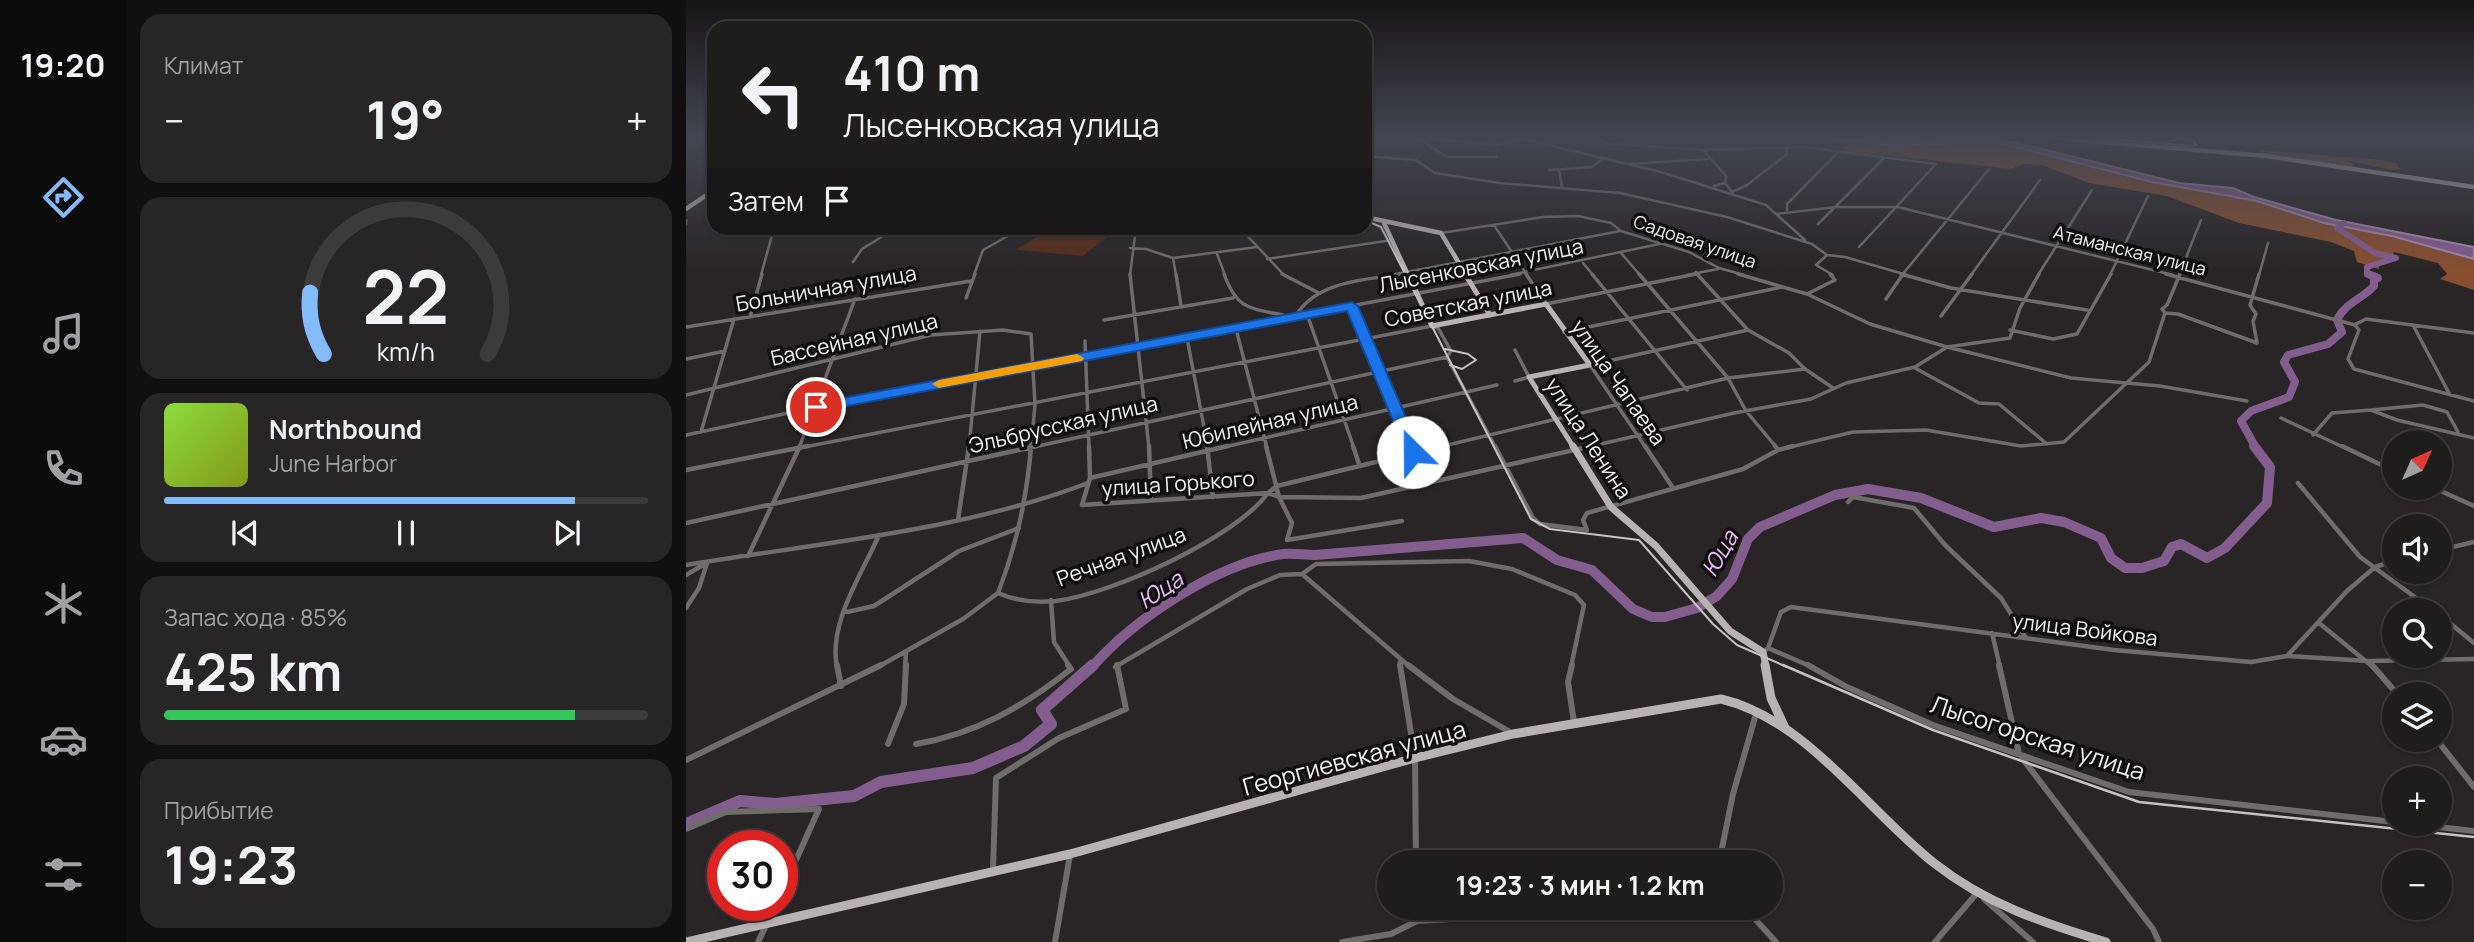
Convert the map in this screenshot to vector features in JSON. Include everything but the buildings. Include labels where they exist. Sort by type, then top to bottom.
[{"type":"main road","points":[[2439,182],[2474,187]]},
{"type":"main road","points":[[686,207],[707,194]]},
{"type":"main road","name":"Садовая улица","points":[[1372,219],[1441,233]]},
{"type":"main road","points":[[1384,223],[1432,326]]},
{"type":"main road","points":[[1441,233],[1490,315]]},
{"type":"main road","name":"Советская улица","points":[[1432,326],[1546,304]]},
{"type":"main road","name":"улица Чапаева","points":[[1546,304],[1563,332],[1590,365]]},
{"type":"main road","points":[[1529,377],[1590,365]]},
{"type":"main road","name":"улица Ленина","points":[[1529,377],[1611,507],[1656,546],[1715,616],[1750,646],[1766,650]]},
{"type":"main road","points":[[1766,650],[1771,698],[1786,730]]},
{"type":"main road","points":[[1757,710],[1771,698]]},
{"type":"main road","name":"Георгиевская улица","points":[[686,942],[993,869],[1070,854],[1415,758],[1513,734],[1721,699],[1735,700],[1757,710],[1786,730],[1911,844],[1976,893],[2031,918],[2106,942]]},
{"type":"street","points":[[1497,182],[1620,193],[1727,217],[1812,244]]},
{"type":"street","points":[[1561,182],[1562,188]]},
{"type":"street","points":[[1697,182],[1766,205],[1827,256]]},
{"type":"street","points":[[1732,192],[1752,182]]},
{"type":"street","points":[[1787,211],[1787,204],[1808,182]]},
{"type":"street","points":[[1818,225],[1861,182]]},
{"type":"street","points":[[1859,247],[1922,182]]},
{"type":"street","points":[[1886,299],[1906,269],[1979,182]]},
{"type":"street","points":[[1941,316],[2039,182]]},
{"type":"street","points":[[1713,186],[1725,183],[1732,192]]},
{"type":"street","points":[[2092,190],[2024,299],[2010,330],[2070,338],[2077,334],[2087,310],[2118,261],[2148,197]]},
{"type":"street","name":"Атаманская улица","points":[[1776,214],[1836,207],[1898,207],[2253,295],[2356,325],[2366,319],[2474,334]]},
{"type":"street","name":"Садовая улица","points":[[1441,233],[1543,217],[1578,216],[1611,223],[1621,230],[1689,251],[1719,268],[1807,294],[1870,324],[1947,347],[2071,377],[2126,382],[2247,401]]},
{"type":"street","points":[[1432,326],[1438,328],[1451,351],[1447,357],[1533,518],[1540,524],[1587,530],[1583,516],[1743,469],[1778,450],[1853,432],[1926,430],[2021,446],[2064,442],[2149,362],[2165,313],[2162,309],[2167,305],[2201,220]]},
{"type":"street","name":"улица Чапаева","points":[[1494,225],[1546,304]]},
{"type":"street","points":[[1297,314],[1317,292],[1330,287],[1621,230]]},
{"type":"street","points":[[750,317],[772,235]]},
{"type":"street","points":[[853,262],[862,249],[885,235]]},
{"type":"street","points":[[966,298],[983,250],[1008,235]]},
{"type":"street","points":[[1134,235],[1130,248],[1134,315],[1151,464],[1151,500]]},
{"type":"street","points":[[1246,235],[1293,283],[1317,292]]},
{"type":"street","points":[[1267,259],[1392,240]]},
{"type":"street","name":"Лысенковская улица","points":[[686,435],[816,407],[1236,329],[1297,314],[1472,284],[1664,243]]},
{"type":"street","points":[[2165,313],[2178,314],[2257,343],[2253,321],[2256,314],[2250,305],[2268,243]]},
{"type":"street","points":[[1130,248],[1146,248],[1173,258],[1256,247]]},
{"type":"street","points":[[1621,253],[1728,378],[1746,411],[1778,450]]},
{"type":"street","points":[[1217,254],[1233,298]]},
{"type":"street","points":[[1807,294],[1835,280],[1834,276],[1816,265],[1816,262],[1827,256],[1845,257],[1962,290],[2087,310]]},
{"type":"street","points":[[1173,258],[1181,306]]},
{"type":"street","points":[[1583,262],[1686,390]]},
{"type":"street","name":"Советская улица","points":[[1546,304],[1719,268]]},
{"type":"street","points":[[1890,271],[1906,269]]},
{"type":"street","points":[[1696,272],[1748,330],[1789,353],[1805,369],[1833,388]]},
{"type":"street","name":"Больничная улица","points":[[686,327],[971,281]]},
{"type":"street","points":[[1563,332],[1785,286]]},
{"type":"street","points":[[1104,320],[1233,298],[1249,307],[1289,316]]},
{"type":"street","points":[[748,556],[800,449],[856,299]]},
{"type":"street","points":[[1352,306],[1377,372],[1413,452]]},
{"type":"street","points":[[1307,314],[1359,464]]},
{"type":"street","points":[[700,433],[734,319]]},
{"type":"street","points":[[2356,325],[2359,331],[2348,359],[2354,369],[2474,401]]},
{"type":"street","points":[[2413,325],[2450,395]]},
{"type":"street","name":"Советская улица","points":[[686,470],[1035,405],[1432,326]]},
{"type":"street","points":[[1236,329],[1279,497],[1292,523],[1287,540],[1294,542],[1329,533],[1402,521]]},
{"type":"street","points":[[1590,365],[1748,330]]},
{"type":"street","name":"Садовая улица","points":[[1947,347],[2010,338],[2010,330]]},
{"type":"street","points":[[958,520],[968,462],[980,331]]},
{"type":"street","name":"Бассейная улица","points":[[686,395],[931,335],[980,331],[1031,334],[1031,367]]},
{"type":"street","points":[[1187,338],[1199,410],[1210,450],[1213,497]]},
{"type":"street","points":[[1085,341],[1089,480]]},
{"type":"street","points":[[1268,493],[1279,497],[1361,498],[1746,411],[1824,396],[1833,388],[1914,367],[1947,347]]},
{"type":"street","name":"улица Ленина","points":[[1515,350],[1529,377]]},
{"type":"street","points":[[686,359],[724,351]]},
{"type":"street","name":"Эльбрусская улица","points":[[686,523],[1447,357]]},
{"type":"street","name":"улица Чапаева","points":[[1590,365],[1672,488]]},
{"type":"street","points":[[686,760],[906,653],[963,620],[998,593],[1013,555],[1026,505],[1035,405],[1031,367]]},
{"type":"street","points":[[1914,367],[1979,403],[1999,404],[2047,445]]},
{"type":"street","name":"улица Горького","points":[[1089,480],[1082,505],[1268,493],[1277,486],[1359,464],[1686,390],[1728,378],[1805,369]]},
{"type":"street","points":[[1515,381],[1529,377]]},
{"type":"street","name":"Юбилейная улица","points":[[686,565],[879,535],[1026,505],[1089,480],[1151,464],[1497,385]]},
{"type":"street","points":[[2313,435],[2326,414],[2333,412],[2355,416],[2371,410],[2423,405],[2448,412],[2458,433]]},
{"type":"street","points":[[2371,410],[2398,420],[2474,438]]},
{"type":"street","points":[[2281,418],[2382,466]]},
{"type":"street","points":[[2298,483],[2331,526],[2360,557],[2417,598]]},
{"type":"street","name":"Речная улица","points":[[998,593],[1022,599],[1064,600],[1108,585],[1201,545],[1264,503],[1268,493]]},
{"type":"street","points":[[2452,496],[2474,506]]},
{"type":"street","points":[[1848,502],[1853,497],[1914,508],[1944,545],[2004,599],[2019,621],[2025,638]]},
{"type":"street","points":[[846,612],[874,606],[959,551],[1020,528]]},
{"type":"street","points":[[841,686],[834,651],[836,631],[879,535]]},
{"type":"street","points":[[2452,547],[2474,542]]},
{"type":"street","points":[[993,869],[996,778],[1059,738],[1126,709],[1115,666],[1247,589],[1280,575],[1302,574],[1317,564],[1403,560],[1469,561],[1512,569],[1575,595],[1584,605],[1568,682],[1574,722]]},
{"type":"street","points":[[686,575],[707,563]]},
{"type":"street","points":[[686,608],[699,587],[707,563]]},
{"type":"street","points":[[2287,656],[2347,591],[2375,567],[2382,565]]},
{"type":"street","points":[[1302,574],[1400,660],[1459,704],[1513,734]]},
{"type":"street","name":"Речная улица","points":[[916,744],[949,740],[983,726],[1017,709],[1071,669],[1054,642],[1051,600]]},
{"type":"street","name":"улица Войкова","points":[[1766,650],[1779,614],[1788,607],[2114,650],[2251,662],[2287,656],[2368,661],[2474,659]]},
{"type":"street","points":[[2319,623],[2368,661],[2387,682]]},
{"type":"street","points":[[2452,625],[2474,643]]},
{"type":"street","points":[[1992,633],[2019,754],[2153,929],[2159,942]]},
{"type":"street","name":"Лысогорская улица","points":[[1766,650],[1815,668],[1847,687],[1933,725],[2129,792],[2382,821]]},
{"type":"street","points":[[888,744],[904,704],[906,653]]},
{"type":"street","points":[[1400,660],[1415,758],[1416,850]]},
{"type":"street","points":[[1722,850],[1733,794],[1757,710]]},
{"type":"street","points":[[2446,752],[2474,787]]},
{"type":"street","points":[[686,830],[726,812],[819,809],[798,856]]},
{"type":"street","points":[[2452,829],[2474,831]]},
{"type":"street","points":[[1055,942],[1070,854]]},
{"type":"street","points":[[1935,942],[1976,893]]},
{"type":"street","name":"Георгиевская улица","points":[[1976,893],[2034,942]]},
{"type":"street","points":[[1342,942],[1391,934],[1417,921],[1434,920]]},
{"type":"street","points":[[1756,920],[1776,942]]},
{"type":"street","points":[[758,942],[769,921]]},
{"type":"shaded area","points":[[2086,182],[2152,182],[2257,201],[2324,223],[2392,236],[2474,259],[2474,290],[2440,279],[2447,274],[2438,263],[2394,252],[2392,257],[2379,262],[2379,269],[2357,262],[2354,251],[2331,242],[2239,223],[2167,196]]},
{"type":"shaded area","points":[[2152,182],[2233,188],[2254,197],[2336,220],[2474,247],[2474,259],[2392,236],[2324,223],[2257,201]]},
{"type":"shaded area","points":[[1040,235],[1109,235],[1083,256],[1015,250]]},
{"type":"waterway","name":"Юца","points":[[2344,223],[2337,228],[2375,253],[2396,258],[2367,267],[2367,273],[2372,275]]},
{"type":"waterway","name":"Юца","points":[[2256,448],[2241,421],[2251,411],[2289,397],[2295,382],[2284,362],[2288,355],[2328,344],[2342,332],[2337,320],[2340,314],[2374,286],[2374,278],[2378,278],[2368,274]]},
{"type":"waterway","name":"Юца","points":[[1092,667],[1131,630],[1179,596],[1232,569],[1258,559],[1283,554],[1315,555],[1523,538],[1557,560],[1592,570],[1633,609],[1652,617],[1665,617],[1697,608],[1717,596],[1732,579],[1748,539],[1760,527],[1835,495],[1868,489],[1921,498],[1994,527],[2041,518],[2064,522],[2101,538],[2111,558],[2125,568],[2142,568],[2164,561],[2172,547],[2181,544],[2207,558],[2225,548],[2267,503],[2270,467],[2254,446]]},
{"type":"waterway","name":"Юца","points":[[686,824],[740,801],[775,804],[854,796],[881,782],[973,768],[1024,746],[1051,724],[1042,710],[1093,665]]},
{"type":"tram line","points":[[1372,223],[1381,227],[1452,366]]},
{"type":"tram line","points":[[1445,349],[1468,354],[1476,360],[1462,369],[1452,366]]},
{"type":"tram line","points":[[1452,366],[1531,519],[1550,529],[1639,540],[1713,624],[1737,645],[1787,667]]},
{"type":"tram line","points":[[1783,665],[1933,730],[2139,802],[2474,837]]},
{"type":"slow traffic","points":[[939,384],[1077,358]]},
{"type":"route","points":[[816,407],[1236,329],[1297,314],[1352,306],[1377,372],[1413,452]]}]
